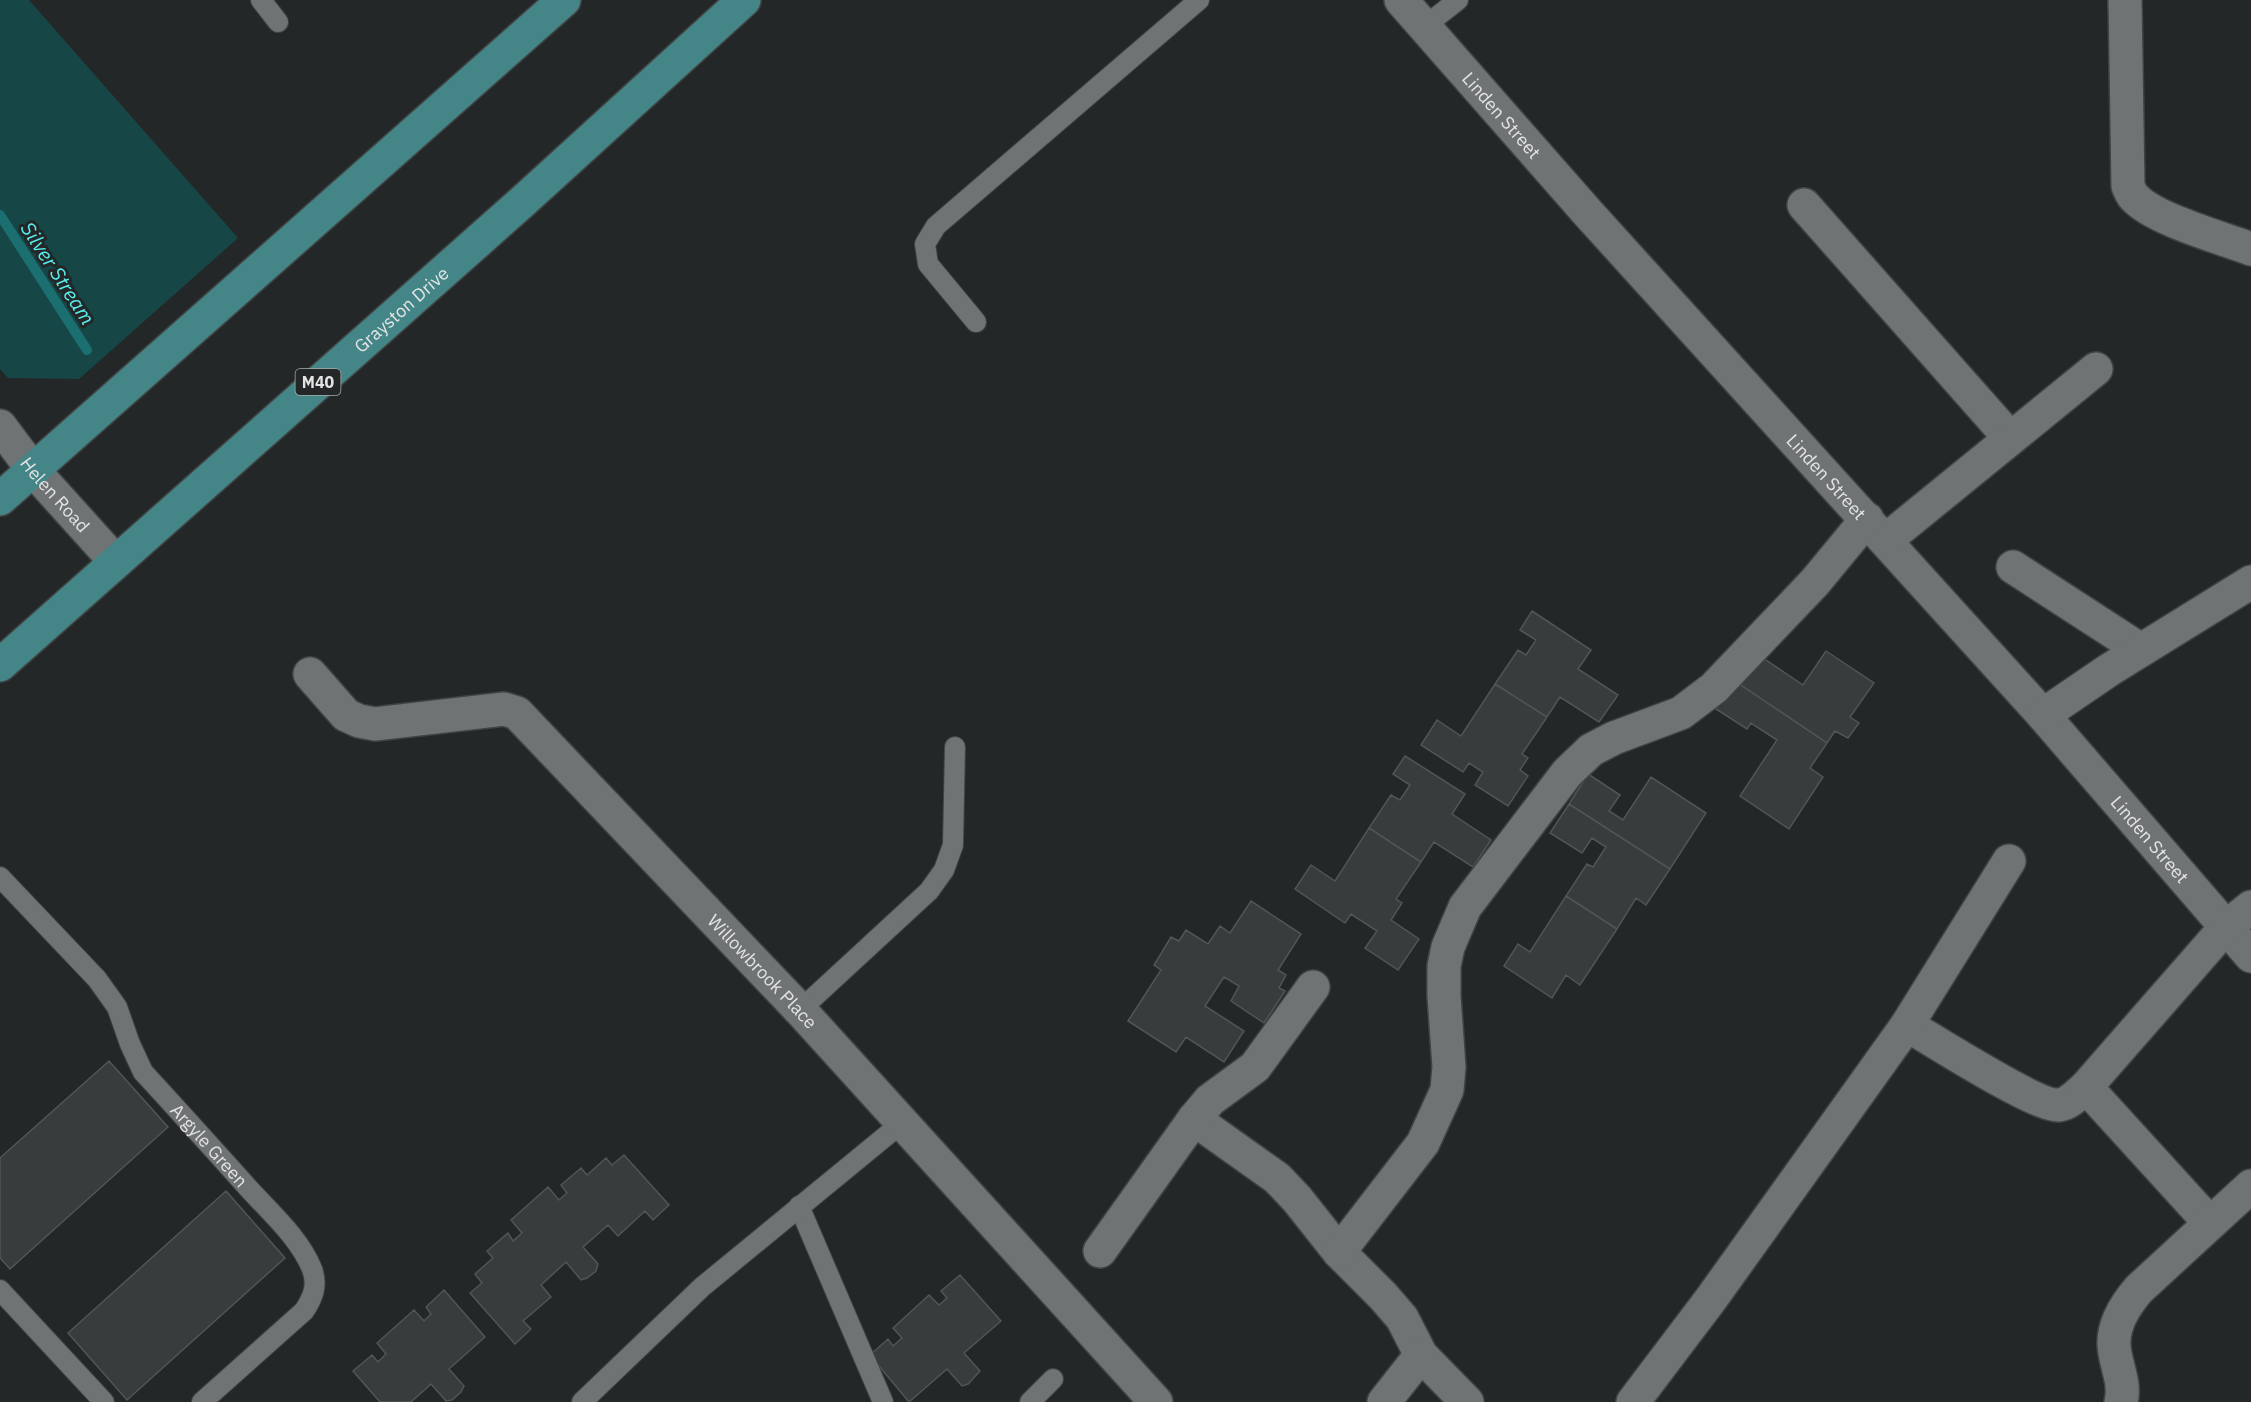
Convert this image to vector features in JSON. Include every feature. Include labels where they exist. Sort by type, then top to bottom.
[{"type":"main road","points":[[0,499],[564,0]]},
{"type":"main road","name":"Grayston Drive","points":[[0,665],[521,203],[744,0]]},
{"type":"street","name":"Linden Street","points":[[1401,0],[1587,212],[2043,716],[2251,956]]},
{"type":"street","points":[[2126,0],[2128,186],[2133,197],[2147,209],[2251,249]]},
{"type":"street","points":[[1804,205],[2010,438]]},
{"type":"street","points":[[1340,1252],[1423,1143],[1447,1090],[1449,1067],[1444,966],[1448,947],[1465,907],[1567,773],[1591,750],[1614,738],[1681,713],[1714,688],[1815,582],[1876,530],[2010,438],[2096,369]]},
{"type":"street","name":"Helen Road","points":[[0,426],[33,470],[116,562]]},
{"type":"street","points":[[2013,567],[2141,650]]},
{"type":"street","points":[[2043,716],[2141,650],[2251,582]]},
{"type":"street","name":"Willowbrook Place","points":[[310,674],[346,715],[359,721],[375,724],[504,709],[517,713],[800,1010],[1156,1402]]},
{"type":"street","points":[[1634,1402],[1711,1299],[1907,1025],[2008,861]]},
{"type":"street","points":[[1907,1025],[2042,1102],[2059,1105],[2069,1101],[2086,1087],[2225,928],[2251,907]]},
{"type":"street","points":[[1100,1251],[1194,1119],[1210,1100],[1255,1067],[1313,987]]},
{"type":"street","points":[[2086,1087],[2209,1222]]},
{"type":"street","points":[[1194,1119],[1277,1178],[1340,1252],[1402,1318],[1420,1355],[1467,1402]]},
{"type":"street","points":[[2121,1402],[2122,1380],[2114,1345],[2120,1316],[2139,1289],[2209,1222],[2251,1186]]},
{"type":"street","points":[[1384,1402],[1420,1355]]},
{"type":"lane","points":[[261,0],[278,22]]},
{"type":"lane","points":[[976,322],[928,264],[925,244],[936,226],[1198,0]]},
{"type":"lane","points":[[1425,26],[1458,0]]},
{"type":"lane","points":[[800,1010],[929,891],[944,870],[953,845],[955,747]]},
{"type":"lane","name":"Argyle Green","points":[[0,877],[97,979],[117,1006],[130,1044],[143,1071],[280,1223],[303,1252],[313,1271],[315,1288],[313,1298],[304,1311],[202,1402]]},
{"type":"lane","points":[[582,1402],[702,1287],[903,1122]]},
{"type":"lane","points":[[791,1212],[883,1402]]},
{"type":"lane","points":[[0,1290],[104,1402]]},
{"type":"lane","points":[[1030,1402],[1053,1379]]},
{"type":"shaded area","points":[[0,0],[29,0],[238,238],[79,379],[8,378],[0,369]]},
{"type":"building","points":[[1532,611],[1591,650],[1578,669],[1618,695],[1599,722],[1560,697],[1547,717],[1495,684],[1518,650],[1526,655],[1536,640],[1520,630]]},
{"type":"building","points":[[1826,651],[1874,683],[1850,717],[1859,723],[1848,738],[1835,731],[1827,743],[1735,681],[1754,652],[1803,685]]},
{"type":"building","points":[[1735,681],[1827,743],[1810,768],[1823,777],[1789,829],[1740,796],[1777,740],[1751,723],[1747,729],[1716,709]]},
{"type":"building","points":[[1495,684],[1547,717],[1522,754],[1528,758],[1520,770],[1528,776],[1508,806],[1475,785],[1483,772],[1469,763],[1463,772],[1421,745],[1437,720],[1461,736]]},
{"type":"building","points":[[1405,756],[1465,794],[1452,814],[1491,840],[1473,867],[1434,842],[1421,862],[1369,828],[1391,795],[1400,800],[1410,785],[1393,774]]},
{"type":"building","points":[[1588,774],[1620,795],[1609,811],[1623,820],[1651,777],[1706,813],[1670,869],[1569,804]]},
{"type":"building","points":[[1569,804],[1670,869],[1646,905],[1636,898],[1617,929],[1566,896],[1587,864],[1593,867],[1606,847],[1592,838],[1582,853],[1550,833]]},
{"type":"building","points":[[1369,828],[1421,862],[1396,899],[1402,903],[1391,920],[1419,939],[1398,970],[1365,948],[1377,931],[1351,914],[1345,923],[1295,889],[1311,865],[1335,881]]},
{"type":"building","points":[[1566,896],[1617,929],[1580,985],[1566,975],[1552,998],[1504,966],[1518,944],[1530,952]]},
{"type":"building","points":[[1251,901],[1301,934],[1278,970],[1286,975],[1279,988],[1285,991],[1264,1023],[1231,1001],[1239,986],[1224,977],[1205,1006],[1244,1031],[1224,1062],[1186,1037],[1176,1052],[1128,1021],[1161,970],[1154,965],[1171,937],[1179,941],[1186,930],[1208,944],[1220,926],[1230,933]]},
{"type":"building","points":[[109,1061],[168,1127],[10,1269],[0,1258],[0,1158]]},
{"type":"building","points":[[624,1155],[669,1205],[653,1220],[645,1211],[618,1236],[608,1225],[583,1247],[598,1264],[596,1271],[587,1278],[581,1280],[566,1262],[541,1285],[551,1297],[523,1321],[531,1329],[515,1344],[470,1293],[482,1283],[475,1274],[493,1258],[487,1251],[508,1233],[513,1241],[522,1233],[511,1220],[548,1187],[559,1200],[567,1193],[561,1185],[581,1168],[587,1175],[606,1158],[612,1165]]},
{"type":"building","points":[[226,1191],[285,1258],[127,1400],[68,1333]]},
{"type":"building","points":[[960,1275],[1001,1321],[964,1353],[980,1371],[968,1384],[962,1386],[947,1369],[909,1402],[870,1355],[888,1339],[893,1346],[902,1338],[893,1328],[929,1295],[939,1305],[947,1298],[941,1291]]},
{"type":"building","points":[[444,1290],[485,1337],[449,1369],[464,1386],[461,1392],[452,1400],[446,1401],[431,1384],[411,1402],[380,1402],[353,1371],[372,1355],[378,1362],[386,1354],[377,1343],[414,1310],[424,1321],[431,1314],[426,1307]]},
{"type":"waterway","name":"Silver Stream","points":[[0,215],[87,350]]}]
